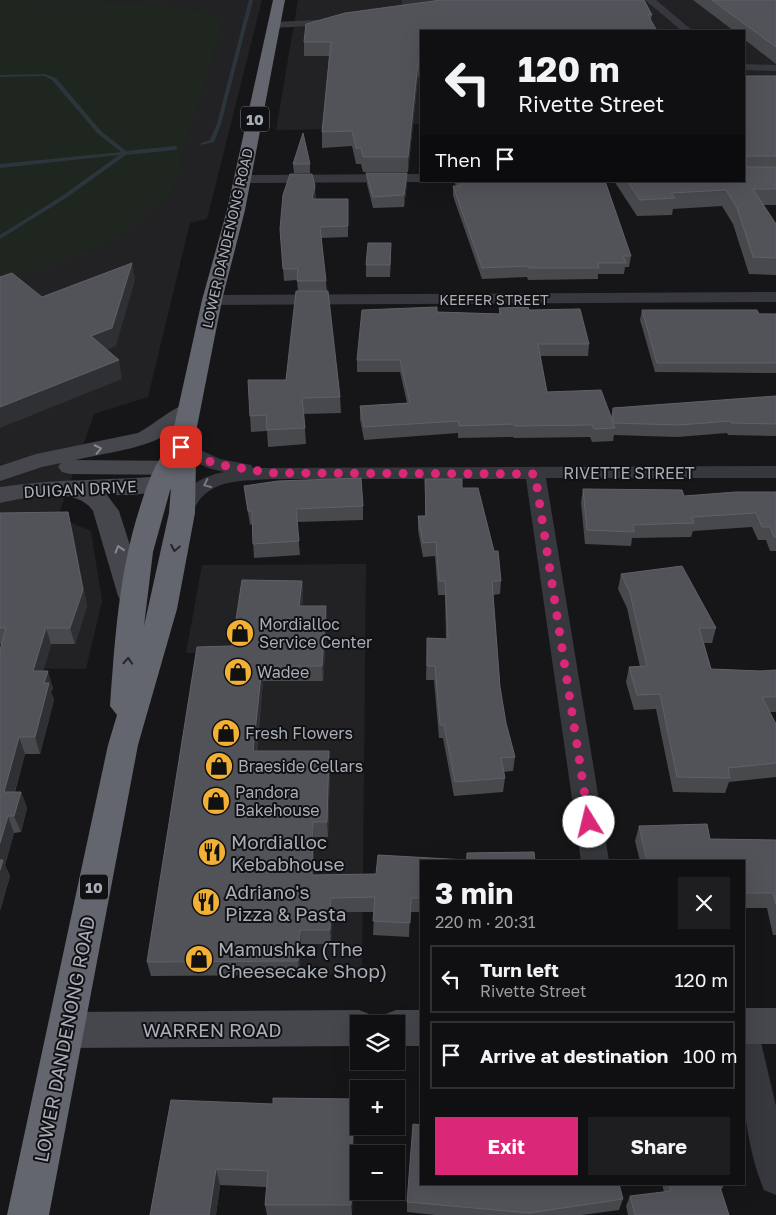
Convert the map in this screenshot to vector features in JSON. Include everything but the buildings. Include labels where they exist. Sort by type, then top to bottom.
[{"type":"highway","name":"LOWER DANDENONG ROAD","points":[[123,745],[132,596],[147,520],[174,470],[189,410],[212,300],[242,179],[279,0]]},
{"type":"highway","name":"LOWER DANDENONG ROAD","points":[[28,1215],[123,745],[164,609],[182,513],[174,470]]},
{"type":"main road","points":[[0,474],[36,462],[145,438],[161,430],[189,410]]},
{"type":"main road","name":"DUIGAN DRIVE","points":[[0,478],[62,468],[174,470]]},
{"type":"main road","name":"DUIGAN DRIVE","points":[[0,495],[36,489],[71,488],[174,470]]},
{"type":"main road","points":[[71,488],[92,494],[99,499],[106,511],[132,596]]},
{"type":"main road","points":[[745,1026],[776,1026]]},
{"type":"main road","name":"WARREN ROAD","points":[[66,1030],[350,1028]]},
{"type":"main road","points":[[405,1028],[420,1028]]},
{"type":"street","points":[[650,0],[687,30]]},
{"type":"street","points":[[274,25],[349,21]]},
{"type":"street","points":[[745,67],[776,68]]},
{"type":"street","points":[[242,179],[420,178]]},
{"type":"street","name":"KEEFER STREET","points":[[212,300],[776,298]]},
{"type":"street","name":"RIVETTE STREET","points":[[174,470],[215,464],[272,473]]},
{"type":"street","name":"RIVETTE STREET","points":[[182,513],[187,501],[201,486],[218,479],[272,473],[535,474],[776,472]]},
{"type":"street","points":[[535,474],[595,860]]},
{"type":"street","points":[[745,1042],[776,1178]]},
{"type":"shaded area","points":[[0,0],[262,0],[207,219],[190,223],[148,397],[94,414],[58,517],[91,531],[102,601],[86,669],[0,668]]},
{"type":"shaded area","points":[[0,0],[79,1],[178,8],[201,12],[216,18],[221,28],[171,193],[120,235],[79,255],[0,281]]},
{"type":"shaded area","points":[[298,0],[776,0],[776,123],[745,123],[745,30],[420,30],[420,124],[350,126],[337,129],[276,130]]},
{"type":"shaded area","points":[[366,564],[362,975],[168,975],[214,653],[186,653],[202,565]]},
{"type":"waterway","points":[[203,144],[212,141],[219,124],[251,0]]},
{"type":"waterway","points":[[0,76],[45,75],[54,79],[99,132],[125,153]]},
{"type":"waterway","points":[[125,153],[175,148]]},
{"type":"waterway","points":[[0,166],[125,153]]},
{"type":"waterway","points":[[0,237],[64,197],[125,153]]},
{"type":"place","name":"Mordialloc Service Center","points":[[240,633]]},
{"type":"place","name":"Wadee","points":[[238,672]]},
{"type":"place","name":"Fresh Flowers","points":[[226,733]]},
{"type":"place","name":"Braeside Cellars","points":[[219,766]]},
{"type":"place","name":"Pandora Bakehouse","points":[[216,801]]},
{"type":"place","name":"Mordialloc Kebabhouse","points":[[212,852]]},
{"type":"place","name":"Adriano's Pizza & Pasta","points":[[206,902]]},
{"type":"place","name":"Mamushka (The Cheesecake Shop)","points":[[199,959]]},
{"type":"route","points":[[181,447],[207,461],[224,467],[272,473],[535,474],[589,822]]}]
